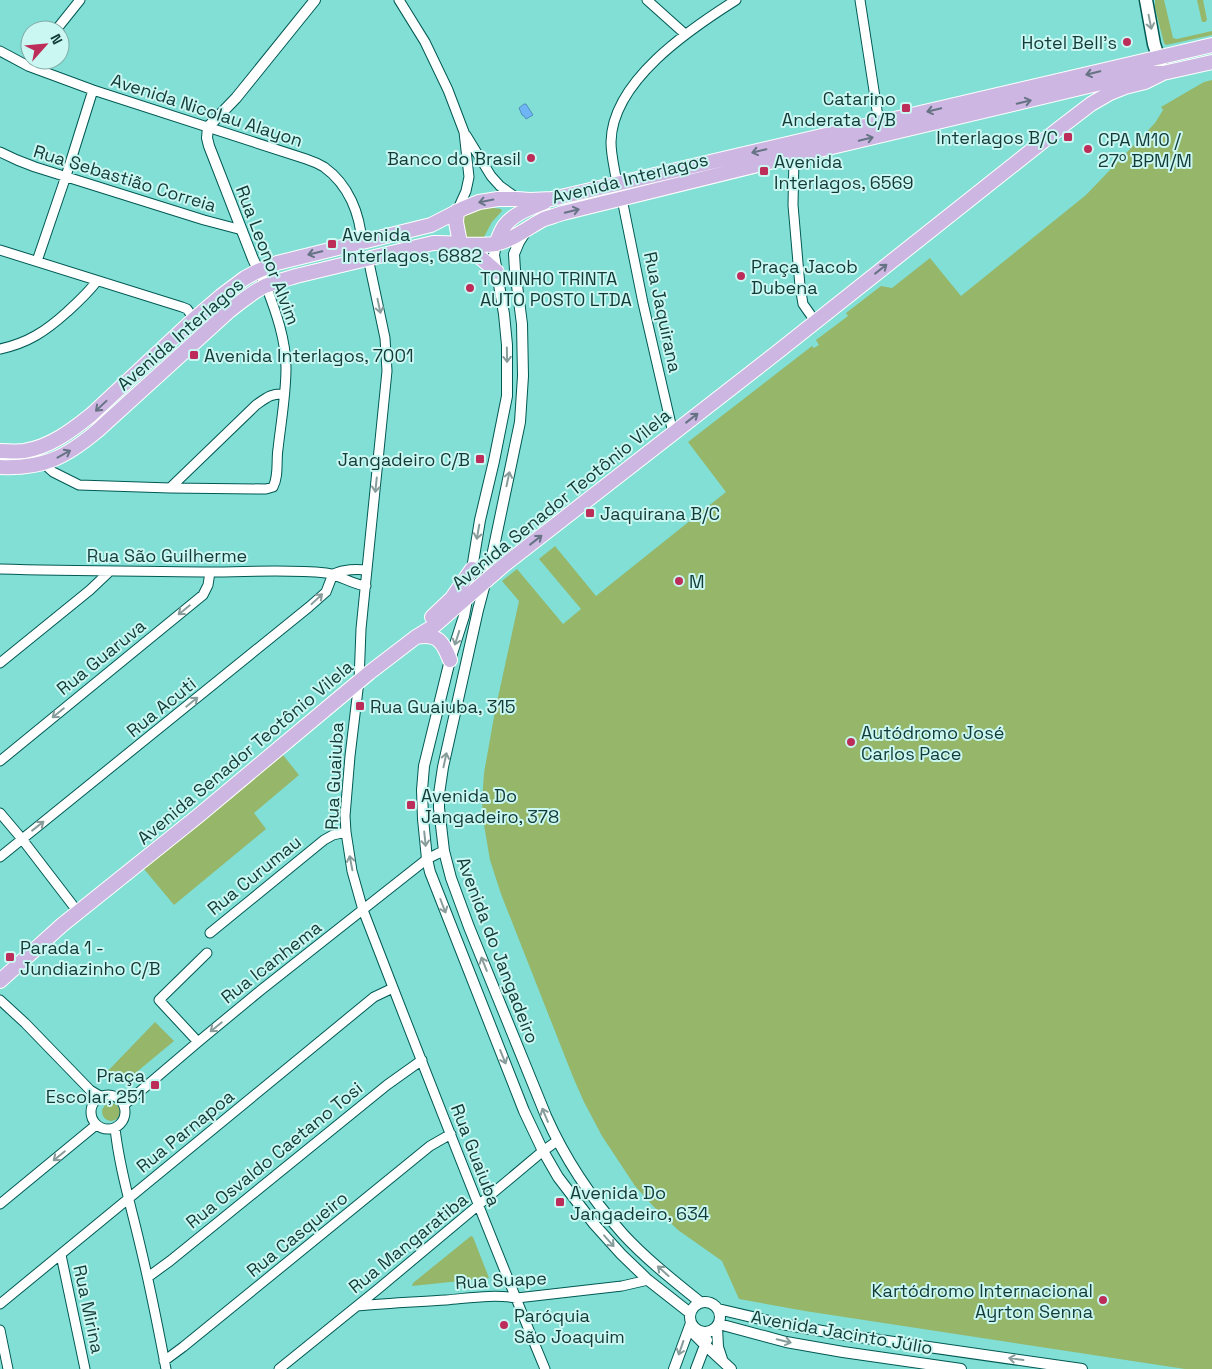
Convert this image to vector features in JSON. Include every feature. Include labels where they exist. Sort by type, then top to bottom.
[{"type":"main road","points":[[1146,0],[1154,44],[1163,73]]},
{"type":"main road","name":"Avenida Interlagos","points":[[0,451],[23,451],[59,439],[91,415],[194,318],[237,284],[258,271],[277,263],[431,225],[479,202],[498,199],[552,199],[1212,45]]},
{"type":"main road","name":"Avenida Interlagos","points":[[0,467],[18,468],[44,463],[87,440],[229,311],[252,293],[266,286],[296,276],[433,243],[496,244],[544,220],[563,213],[1143,73],[1163,73],[1212,62]]},
{"type":"main road","name":"Avenida Senador Teotônio Vilela","points":[[0,981],[78,912],[198,816],[359,681],[416,637],[434,626],[468,598],[484,581],[1091,104],[1110,93],[1145,82],[1163,73]]},
{"type":"main road","points":[[496,244],[503,228],[513,218],[552,199]]},
{"type":"main road","points":[[457,211],[456,222],[460,243],[497,272]]},
{"type":"main road","points":[[416,637],[424,625],[452,598],[472,569]]},
{"type":"main road","points":[[416,637],[431,636],[441,641],[450,660]]},
{"type":"street","points":[[64,20],[80,0]]},
{"type":"street","points":[[208,127],[236,98],[315,0]]},
{"type":"street","points":[[399,0],[425,42],[448,90],[464,132],[491,176],[500,186],[517,199]]},
{"type":"street","points":[[647,0],[685,34]]},
{"type":"street","points":[[616,184],[611,143],[612,131],[625,96],[635,82],[662,54],[685,34],[736,0]]},
{"type":"street","points":[[860,0],[879,123]]},
{"type":"street","name":"Avenida Nicolau Alayon","points":[[0,51],[20,59]]},
{"type":"street","name":"Avenida Nicolau Alayon","points":[[46,70],[93,90],[323,166],[347,191],[356,208],[362,243]]},
{"type":"street","points":[[37,261],[93,90]]},
{"type":"street","name":"Rua Leonor Alvim","points":[[170,488],[266,489],[273,487],[276,481],[286,368],[284,346],[277,314],[209,146],[207,138],[208,127]]},
{"type":"street","points":[[457,211],[466,192],[469,177],[464,132]]},
{"type":"street","name":"Rua Sebastião Correia","points":[[0,152],[17,160],[66,176],[204,220],[242,230]]},
{"type":"street","points":[[794,156],[793,205],[800,286],[803,304],[815,321]]},
{"type":"street","name":"Rua Jaquirana","points":[[622,199],[643,304],[673,433]]},
{"type":"street","name":"Avenida do Jangadeiro","points":[[527,230],[514,254],[522,324],[523,376],[520,422],[443,767],[439,808],[444,851],[451,878],[469,927],[557,1141],[589,1190],[625,1235],[700,1302]]},
{"type":"street","name":"Avenida do Jangadeiro","points":[[496,244],[494,254],[507,345],[507,396],[496,455],[480,520],[464,616],[450,660],[424,766],[422,790],[427,859],[430,872],[454,935],[524,1111],[543,1151],[558,1177],[594,1224],[690,1321]]},
{"type":"street","points":[[0,250],[182,307],[187,309],[194,318]]},
{"type":"street","name":"Rua Guaiuba","points":[[368,258],[383,329],[387,371],[361,629],[359,681],[345,816],[352,871],[363,910],[478,1206],[517,1298],[541,1368]]},
{"type":"street","points":[[0,349],[22,343],[50,327],[84,297],[97,281]]},
{"type":"street","points":[[505,326],[522,324]]},
{"type":"street","points":[[44,463],[53,472],[78,485],[170,488],[256,406],[275,393],[284,394]]},
{"type":"street","name":"Rua São Guilherme","points":[[0,569],[210,572],[285,571],[333,574],[348,582],[366,586]]},
{"type":"street","name":"Rua São Guilherme","points":[[333,574],[342,570],[367,570]]},
{"type":"street","points":[[0,663],[90,590],[110,571]]},
{"type":"street","name":"Rua Guaruva","points":[[0,761],[203,595],[208,585],[210,572]]},
{"type":"street","name":"Rua Acuti","points":[[0,857],[309,607],[326,592],[333,574]]},
{"type":"street","points":[[0,813],[78,912]]},
{"type":"street","name":"Rua Curumau","points":[[210,933],[324,840],[333,835],[346,832]]},
{"type":"street","name":"Rua Icanhema","points":[[124,1105],[198,1042],[427,859],[444,851]]},
{"type":"street","points":[[198,1042],[159,1000],[207,953]]},
{"type":"street","name":"Rua Parnapoa","points":[[0,1304],[374,997],[393,988]]},
{"type":"street","points":[[0,1000],[90,1090],[100,1096]]},
{"type":"street","name":"Rua Osvaldo Caetano Tosi","points":[[148,1278],[387,1085],[422,1060]]},
{"type":"street","points":[[90,1090],[93,1104],[91,1115],[96,1125],[111,1129],[122,1122],[125,1109],[121,1100],[106,1095],[100,1096],[93,1104]]},
{"type":"street","points":[[0,1204],[96,1125]]},
{"type":"street","points":[[111,1129],[116,1139],[148,1278],[165,1365]]},
{"type":"street","name":"Rua Casqueiro","points":[[165,1365],[190,1341],[430,1146],[451,1134]]},
{"type":"street","name":"Rua Mangaratiba","points":[[279,1369],[557,1141]]},
{"type":"street","name":"Rua Mirina","points":[[60,1255],[85,1369]]},
{"type":"street","name":"Rua Suape","points":[[356,1306],[500,1295],[517,1298],[622,1286],[648,1280]]},
{"type":"street","points":[[674,1369],[694,1306],[700,1302],[711,1302],[718,1309],[720,1317],[705,1345],[696,1369]]},
{"type":"street","name":"Avenida Jacinto Júlio","points":[[718,1309],[782,1324],[836,1333],[1082,1369]]},
{"type":"street","points":[[690,1321],[702,1332],[715,1328]]},
{"type":"street","points":[[690,1321],[705,1345],[731,1369]]},
{"type":"street","points":[[715,1328],[722,1360]]},
{"type":"street","name":"Avenida Jacinto Júlio","points":[[715,1328],[842,1352],[961,1369]]},
{"type":"street","points":[[0,1330],[8,1369]]},
{"type":"green space","points":[[1155,0],[1164,0],[1173,38],[1177,39],[1212,31],[1212,35],[1166,45],[1155,8]]},
{"type":"green space","points":[[1197,0],[1203,0],[1207,20],[1205,22],[1202,22]]},
{"type":"green space","name":"Autódromo José Carlos Pace","points":[[1212,80],[1212,1369],[1185,1369],[805,1311],[739,1299],[722,1261],[678,1230],[655,1208],[635,1186],[602,1136],[573,1077],[501,894],[490,860],[482,802],[484,773],[495,711],[519,601],[502,581],[517,569],[563,624],[581,609],[539,559],[555,546],[596,596],[726,492],[688,442],[812,346],[814,348],[819,345],[816,340],[848,316],[846,313],[881,286],[892,288],[930,258],[961,296],[1086,195],[1155,123],[1163,110],[1161,107],[1204,82]]},
{"type":"green space","points":[[487,207],[501,209],[502,211],[492,222],[484,237],[480,239],[462,237],[460,217],[469,211]]},
{"type":"green space","points":[[283,755],[299,775],[254,813],[266,829],[174,905],[144,869]]},
{"type":"green space","points":[[155,1022],[174,1041],[127,1080],[117,1077],[106,1078],[104,1075]]},
{"type":"green space","points":[[111,1103],[117,1106],[120,1112],[117,1118],[111,1121],[105,1118],[102,1112],[105,1106]]},
{"type":"green space","points":[[471,1236],[489,1278],[412,1286],[413,1283]]},
{"type":"water","points":[[526,104],[533,115],[526,119],[519,108]]},
{"type":"place","name":"Hotel Bell's","points":[[1127,42]]},
{"type":"place","name":"Catarino Anderata C/B","points":[[906,108]]},
{"type":"place","name":"Interlagos B/C","points":[[1068,137]]},
{"type":"place","name":"CPA M10 / 27º BPM/M","points":[[1088,149]]},
{"type":"place","name":"Banco do Brasil","points":[[531,158]]},
{"type":"place","name":"Avenida Interlagos, 6569","points":[[764,171]]},
{"type":"place","name":"Avenida Interlagos, 6882","points":[[332,244]]},
{"type":"place","name":"Praça Jacob Dubena","points":[[741,276]]},
{"type":"place","name":"TONINHO TRINTA AUTO POSTO LTDA","points":[[470,288]]},
{"type":"place","name":"Avenida Interlagos, 7001","points":[[194,355]]},
{"type":"place","name":"Jangadeiro C/B","points":[[480,459]]},
{"type":"place","name":"Jaquirana B/C","points":[[590,513]]},
{"type":"place","name":"M","points":[[679,581]]},
{"type":"place","name":"Rua Guaiuba, 315","points":[[360,706]]},
{"type":"place","name":"Autódromo José Carlos Pace","points":[[851,742]]},
{"type":"place","name":"Avenida Do Jangadeiro, 378","points":[[411,805]]},
{"type":"place","name":"Parada 1 - Jundiazinho C/B","points":[[10,957]]},
{"type":"place","name":"Praça Escolar, 251","points":[[155,1085]]},
{"type":"place","name":"Avenida Do Jangadeiro, 634","points":[[560,1202]]},
{"type":"place","name":"Kartódromo Internacional Ayrton Senna","points":[[1103,1300]]},
{"type":"place","name":"Paróquia São Joaquim","points":[[504,1325]]}]
